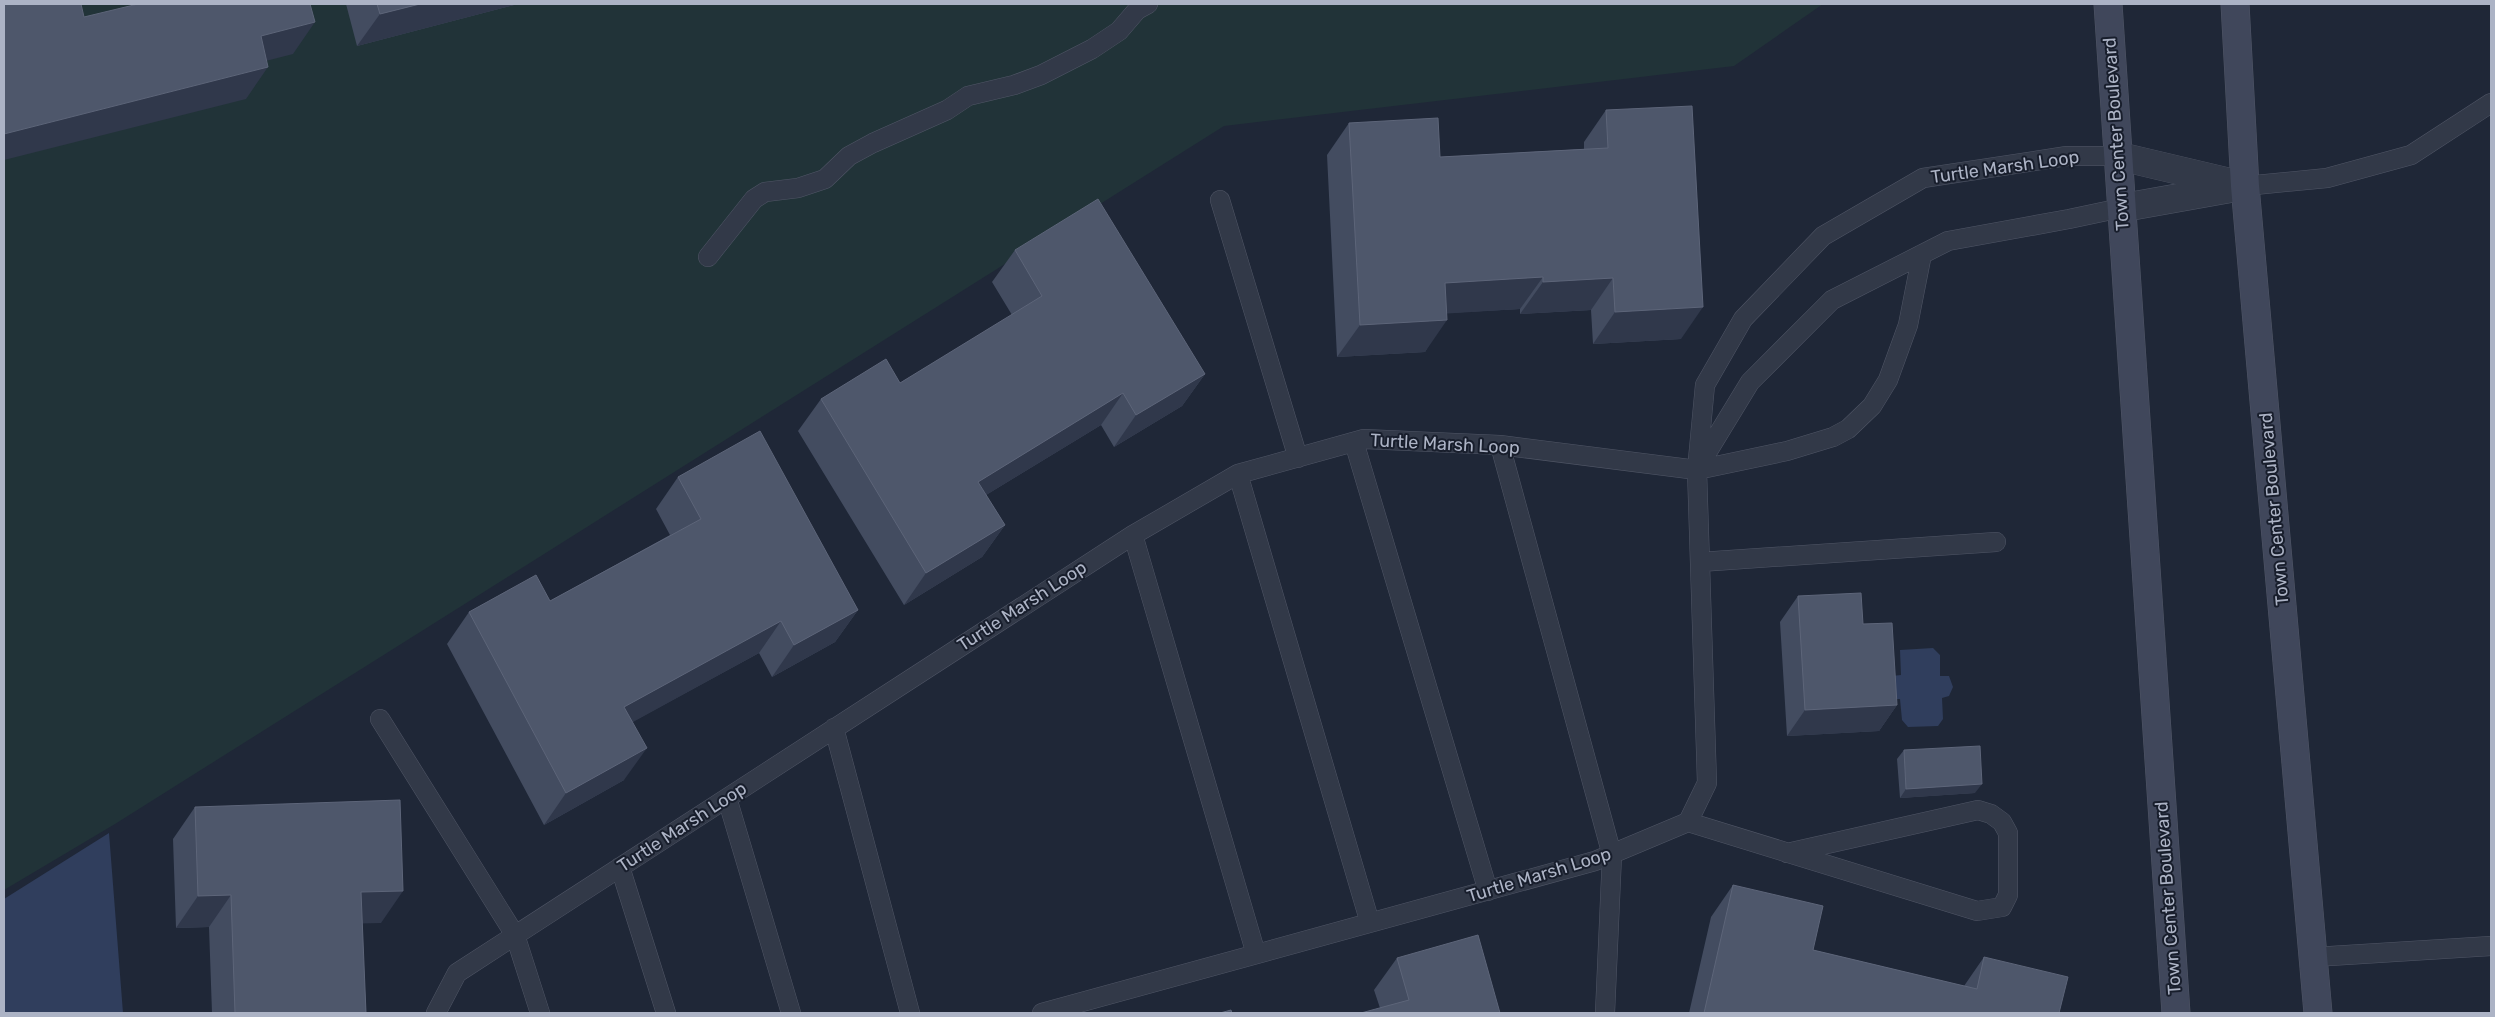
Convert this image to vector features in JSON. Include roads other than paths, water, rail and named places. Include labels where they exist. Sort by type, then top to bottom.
[{"type":"main road","name":"Town Center Boulevard","points":[[2108,4],[2176,1013]]},
{"type":"main road","name":"Town Center Boulevard","points":[[2235,4],[2245,186],[2318,1013]]},
{"type":"street","name":"Turtle Marsh Loop","points":[[2118,156],[2245,186]]},
{"type":"street","points":[[2121,208],[2245,186]]},
{"type":"lane","points":[[708,257],[754,199],[765,192],[798,188],[825,179],[849,156],[947,110],[968,96],[1014,85],[1041,75],[1092,49],[1112,36],[1137,10],[1148,4]]},
{"type":"lane","points":[[2245,186],[2327,178],[2411,155],[2491,103]]},
{"type":"lane","name":"Turtle Marsh Loop","points":[[1042,1013],[1595,862],[1688,822],[1708,783],[1697,470],[1705,385],[1743,319],[1823,236],[1923,178],[2067,156],[2118,156]]},
{"type":"lane","points":[[1220,200],[1298,458]]},
{"type":"lane","points":[[1697,470],[1750,382],[1832,300],[1948,241],[2121,208]]},
{"type":"lane","points":[[1697,470],[1786,451],[1833,437],[1848,429],[1872,406],[1888,380],[1908,325],[1922,254]]},
{"type":"lane","name":"Turtle Marsh Loop","points":[[436,1013],[457,973],[1132,535],[1238,474],[1364,439],[1500,444],[1697,470]]},
{"type":"lane","points":[[1354,442],[1488,891]]},
{"type":"lane","points":[[1500,444],[1612,854],[1605,1013]]},
{"type":"lane","points":[[1238,474],[1370,923]]},
{"type":"lane","points":[[1132,535],[1256,954]]},
{"type":"lane","points":[[1700,562],[1996,542]]},
{"type":"lane","points":[[380,719],[515,936],[540,1013]]},
{"type":"lane","points":[[834,728],[910,1013]]},
{"type":"lane","points":[[727,798],[791,1013]]},
{"type":"lane","points":[[1688,822],[1787,853],[1977,910],[2002,907],[2008,895],[2008,833],[2002,822],[1991,814],[1978,810],[1787,853]]},
{"type":"lane","points":[[620,867],[666,1013]]},
{"type":"lane","points":[[2314,957],[2491,946]]},
{"type":"water","points":[[1933,648],[1940,655],[1940,676],[1949,676],[1953,687],[1949,696],[1942,698],[1943,719],[1938,726],[1908,727],[1902,720],[1900,699],[1891,699],[1892,676],[1901,675],[1900,650]]},
{"type":"water","points":[[109,833],[123,1013],[4,1013],[4,899]]}]
